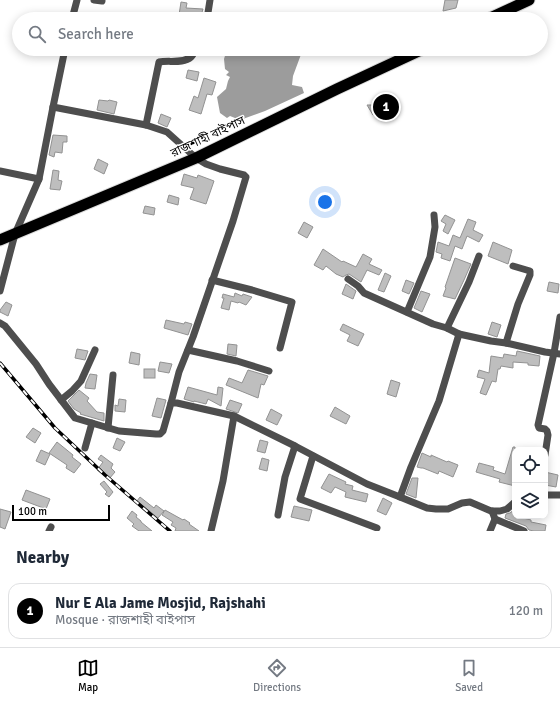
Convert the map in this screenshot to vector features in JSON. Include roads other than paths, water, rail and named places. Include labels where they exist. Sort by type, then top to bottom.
[{"type":"highway","points":[[503,12],[529,0]]},
{"type":"highway","name":"রাজশাহী বাইপাস","points":[[0,240],[196,158],[336,89],[408,56]]},
{"type":"street","points":[[74,12],[77,0]]},
{"type":"street","points":[[208,12],[210,0]]},
{"type":"street","points":[[0,291],[15,234],[39,179],[64,56]]},
{"type":"street","points":[[146,125],[159,62],[179,62],[191,58],[192,56]]},
{"type":"street","points":[[0,323],[5,326],[36,364],[75,418],[119,431],[160,434],[163,431],[179,372],[235,214],[246,177],[244,175],[206,164],[196,158],[167,132],[146,125],[53,107]]},
{"type":"street","points":[[0,171],[39,179]]},
{"type":"street","points":[[407,312],[430,258],[435,227],[434,215]]},
{"type":"street","points":[[447,328],[469,282],[479,256]]},
{"type":"street","points":[[506,343],[518,304],[530,275],[530,271],[513,266]]},
{"type":"street","points":[[348,279],[358,286],[364,293],[459,334],[557,353]]},
{"type":"street","points":[[212,280],[292,302],[280,348]]},
{"type":"street","points":[[546,447],[547,431],[539,428],[538,424],[557,353],[560,317]]},
{"type":"street","points":[[400,496],[439,401],[459,334]]},
{"type":"street","points":[[61,400],[81,381],[95,350]]},
{"type":"street","points":[[188,350],[237,361],[269,371]]},
{"type":"street","points":[[108,428],[113,375]]},
{"type":"street","points":[[171,403],[177,403],[234,416],[367,484],[427,508],[448,509],[470,502],[492,511],[500,511],[507,509],[512,505]]},
{"type":"street","points":[[211,531],[222,488],[234,416]]},
{"type":"street","points":[[85,448],[92,423]]},
{"type":"street","points":[[278,515],[285,477],[295,446]]},
{"type":"street","points":[[313,456],[300,499],[377,528]]},
{"type":"street","points":[[548,495],[560,495]]},
{"type":"street","points":[[490,531],[495,519],[492,511]]},
{"type":"street","points":[[495,519],[524,531]]},
{"type":"railway","points":[[0,363],[55,428],[105,475],[170,531]]},
{"type":"place","name":"Nur E Ala Jame Mosjid, Rajshahi","points":[[386,107]]}]
